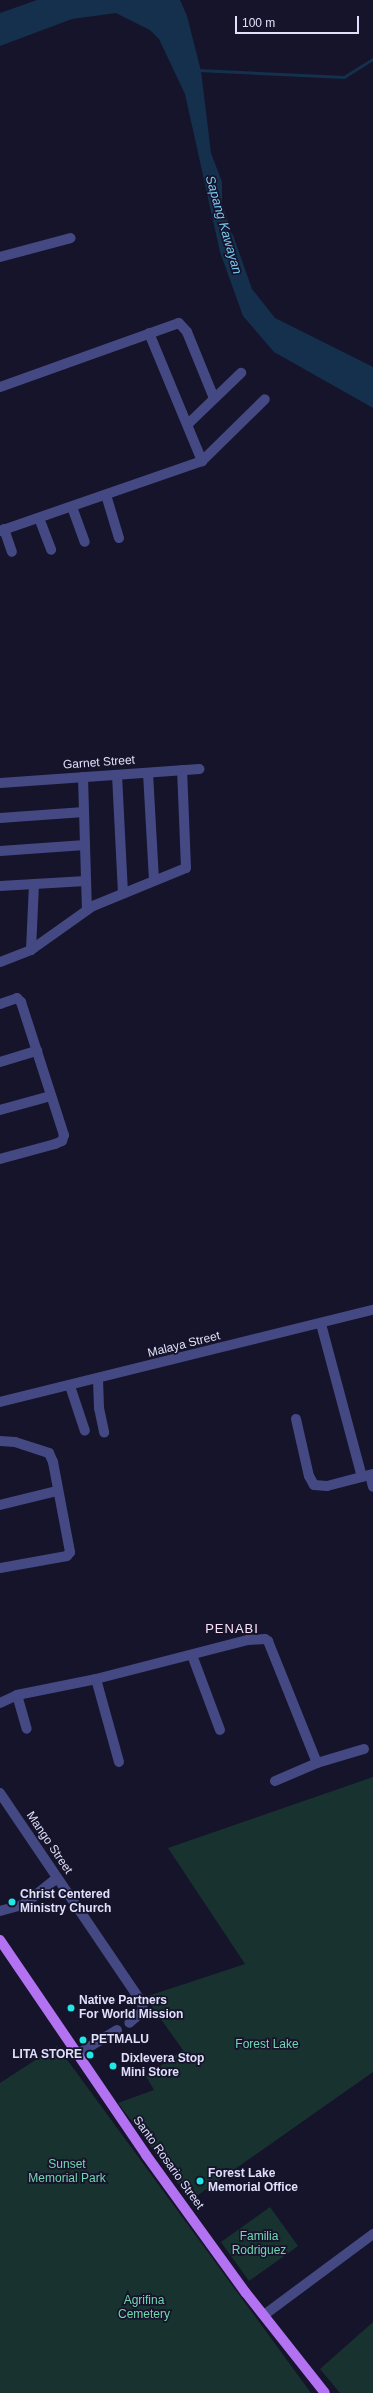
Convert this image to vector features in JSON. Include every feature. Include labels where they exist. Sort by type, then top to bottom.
[{"type":"main road","name":"Santo Rosario Street","points":[[0,1940],[76,2055],[146,2155],[264,2315],[325,2393]]},
{"type":"street","points":[[0,257],[71,238]]},
{"type":"street","points":[[0,387],[179,323],[183,324],[214,398]]},
{"type":"street","points":[[149,334],[188,424],[202,461]]},
{"type":"street","points":[[188,424],[240,373]]},
{"type":"street","points":[[12,552],[2,530],[202,461],[265,399]]},
{"type":"street","points":[[106,495],[119,538]]},
{"type":"street","points":[[72,507],[85,542]]},
{"type":"street","points":[[39,518],[51,550]]},
{"type":"street","name":"Garnet Street","points":[[0,783],[200,769]]},
{"type":"street","points":[[0,962],[31,950],[87,910],[123,892],[186,868],[182,770]]},
{"type":"street","points":[[148,773],[154,879]]},
{"type":"street","points":[[117,774],[123,892]]},
{"type":"street","points":[[83,777],[87,910]]},
{"type":"street","points":[[0,818],[84,812]]},
{"type":"street","points":[[0,851],[85,845]]},
{"type":"street","points":[[0,886],[86,881]]},
{"type":"street","points":[[31,950],[34,884]]},
{"type":"street","points":[[0,1004],[19,999],[64,1135],[62,1141],[0,1159]]},
{"type":"street","points":[[0,1062],[37,1051]]},
{"type":"street","points":[[0,1110],[51,1096]]},
{"type":"street","name":"Malaya Street","points":[[0,1402],[70,1386],[373,1310]]},
{"type":"street","points":[[321,1324],[373,1487]]},
{"type":"street","points":[[98,1379],[99,1408],[104,1432]]},
{"type":"street","points":[[70,1386],[85,1431]]},
{"type":"street","points":[[296,1419],[309,1476],[314,1485],[327,1486],[368,1475]]},
{"type":"street","points":[[0,1441],[15,1442],[49,1453],[53,1462],[57,1491],[70,1552],[67,1556],[0,1568]]},
{"type":"street","points":[[0,1505],[57,1491]]},
{"type":"street","points":[[0,1703],[16,1695],[96,1679],[248,1640],[268,1641],[317,1763]]},
{"type":"street","points":[[192,1655],[220,1730]]},
{"type":"street","points":[[96,1679],[119,1762]]},
{"type":"street","points":[[16,1695],[27,1730]]},
{"type":"street","points":[[275,1781],[317,1763],[364,1749]]},
{"type":"street","name":"Mango Street","points":[[0,1793],[142,2003],[142,2011],[129,2024]]},
{"type":"street","points":[[0,1911],[23,1905],[57,1878]]},
{"type":"street","points":[[76,2055],[117,2030]]},
{"type":"street","points":[[264,2315],[373,2234]]},
{"type":"green space","name":"Forest Lake","points":[[373,1777],[373,2072],[191,2200],[118,2103],[154,2090],[146,2076],[183,2050],[145,1997],[245,1964],[168,1848]]},
{"type":"green space","points":[[57,2046],[311,2393],[0,2393],[0,2083]]},
{"type":"green space","name":"Familia Rodriguez","points":[[270,2207],[298,2246],[249,2281],[221,2242]]},
{"type":"green space","points":[[373,2322],[373,2393],[340,2393],[320,2369]]},
{"type":"water","name":"Sapang Kawayan","points":[[37,0],[180,0],[187,16],[201,71],[211,153],[222,182],[222,204],[252,289],[275,318],[373,367],[373,408],[274,352],[243,316],[220,252],[185,94],[159,39],[150,30],[116,13],[72,19],[0,46],[0,13]]},
{"type":"waterway","points":[[198,70],[344,77],[373,59]]},
{"type":"place","name":"Christ Centered Ministry Church","points":[[12,1902]]},
{"type":"place","name":"Native Partners For World Mission","points":[[71,2008]]},
{"type":"place","name":"PETMALU","points":[[83,2040]]},
{"type":"place","name":"LITA STORE","points":[[90,2055]]},
{"type":"place","name":"Dixlevera Stop Mini Store","points":[[113,2066]]},
{"type":"place","name":"Forest Lake Memorial Office","points":[[200,2181]]},
{"type":"district","name":"PENABI","points":[[232,1629]]},
{"type":"park label","name":"Sunset Memorial Park","points":[[67,2172]]},
{"type":"park label","name":"Agrifina Cemetery","points":[[144,2308]]}]
